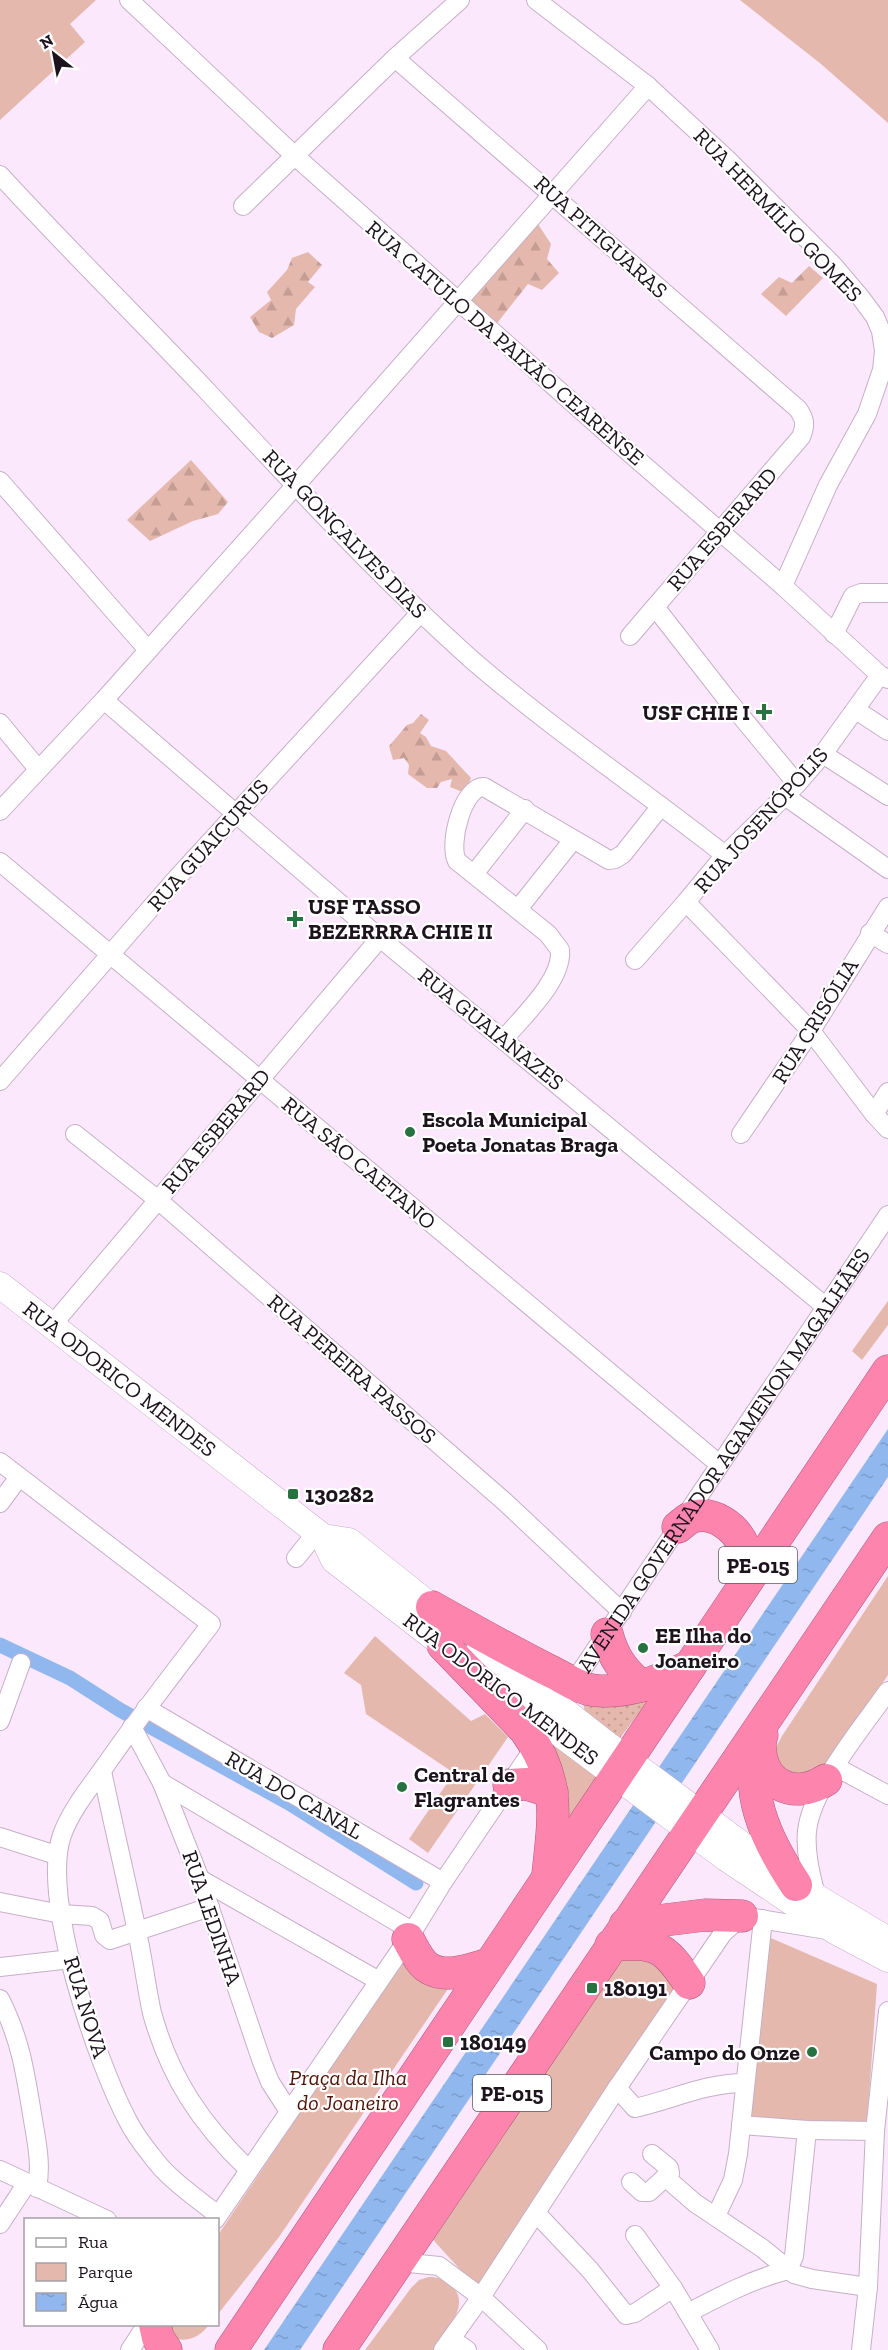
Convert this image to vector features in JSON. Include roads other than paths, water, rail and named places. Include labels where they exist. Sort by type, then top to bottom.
[{"type":"highway","name":"PE-015","points":[[230,2349],[547,1879],[630,1774],[690,1666],[888,1371]]},
{"type":"highway","name":"PE-015","points":[[678,1527],[691,1518],[707,1516],[722,1521],[733,1530],[743,1545],[752,1575]]},
{"type":"highway","name":"PE-015","points":[[339,2350],[618,1935],[686,1816],[777,1703],[888,1538]]},
{"type":"highway","points":[[432,1607],[509,1651],[565,1694],[590,1690],[623,1690],[641,1686],[656,1682],[690,1666]]},
{"type":"highway","points":[[614,1623],[616,1660],[625,1673],[641,1686]]},
{"type":"highway","points":[[443,1645],[509,1711],[536,1745],[548,1769],[554,1816],[547,1879]]},
{"type":"highway","points":[[777,1703],[760,1740],[754,1769],[756,1800],[760,1820],[771,1845],[806,1890]]},
{"type":"highway","points":[[760,1740],[760,1755],[766,1773],[784,1787],[798,1790],[813,1788],[831,1773]]},
{"type":"highway","points":[[509,1785],[527,1784],[552,1792]]},
{"type":"highway","points":[[618,1935],[705,1915],[753,1918]]},
{"type":"highway","points":[[410,1935],[427,1967],[438,1972],[450,1974],[490,1964]]},
{"type":"highway","points":[[618,1935],[633,1943],[654,1946],[664,1951],[675,1961],[689,1983]]},
{"type":"highway","points":[[155,2326],[158,2338],[166,2350]]},
{"type":"main road","name":"RUA ODORICO MENDES","points":[[0,1285],[320,1534],[334,1560],[443,1645],[630,1774]]},
{"type":"main road","name":"RUA ODORICO MENDES","points":[[320,1534],[349,1541],[432,1607]]},
{"type":"main road","name":"RUA ODORICO MENDES","points":[[565,1694],[630,1774]]},
{"type":"main road","points":[[630,1774],[835,1931],[888,1959]]},
{"type":"main road","points":[[686,1816],[888,1940]]},
{"type":"street","name":"RUA CATULO DA PAIXÃO CEARENSE","points":[[129,0],[295,156],[884,677]]},
{"type":"street","points":[[243,207],[395,58],[460,0]]},
{"type":"street","name":"RUA HERMÍLIO GOMES","points":[[536,0],[648,86],[726,158],[833,265],[875,317],[881,331],[884,351],[882,370],[873,399],[828,485],[783,586]]},
{"type":"street","name":"RUA PITIGUARAS","points":[[395,58],[798,408],[805,418]]},
{"type":"street","points":[[0,811],[104,700],[648,86]]},
{"type":"street","name":"RUA GONÇALVES DIAS","points":[[0,175],[296,485],[421,612],[472,660],[542,717],[725,855]]},
{"type":"street","name":"RUA ESBERARD","points":[[630,636],[801,437],[805,428],[805,418]]},
{"type":"street","points":[[0,481],[148,650]]},
{"type":"street","points":[[834,634],[854,596],[861,593],[888,593]]},
{"type":"street","points":[[655,607],[687,645],[791,790],[888,868]]},
{"type":"street","name":"RUA GUAICURUS","points":[[0,1081],[235,814],[421,612]]},
{"type":"street","name":"RUA JOSENÓPOLIS","points":[[634,960],[725,855],[791,790],[823,754],[884,677]]},
{"type":"street","name":"RUA GUAIANAZES","points":[[104,700],[380,938],[826,1307]]},
{"type":"street","points":[[856,710],[888,730]]},
{"type":"street","points":[[0,723],[38,769]]},
{"type":"street","points":[[823,754],[888,796]]},
{"type":"street","points":[[504,1039],[548,986],[558,968],[560,955],[554,941],[457,861],[454,850],[455,828],[474,790],[484,787],[525,809],[603,858],[615,859],[623,854],[661,806]]},
{"type":"street","points":[[474,874],[525,809]]},
{"type":"street","points":[[518,909],[573,840]]},
{"type":"street","name":"RUA SÃO CAETANO","points":[[0,862],[719,1464]]},
{"type":"street","points":[[686,902],[811,1031],[888,1129]]},
{"type":"street","name":"RUA CRISÓLIA","points":[[741,1134],[811,1031],[888,907]]},
{"type":"street","points":[[870,933],[888,944]]},
{"type":"street","name":"RUA ESBERARD","points":[[53,1324],[380,938]]},
{"type":"street","points":[[874,1114],[888,1092]]},
{"type":"street","name":"RUA PEREIRA PASSOS","points":[[75,1134],[158,1200],[505,1502],[614,1623]]},
{"type":"street","name":"AVENIDA GOVERNADOR AGAMENON MAGALHÃES","points":[[565,1694],[888,1215]]},
{"type":"street","points":[[0,1462],[20,1477],[0,1503]]},
{"type":"street","name":"RUA NOVA","points":[[20,1477],[210,1624],[139,1717],[73,1812],[62,1833],[56,1855],[56,1882],[71,1959],[103,2063],[128,2122],[152,2157],[179,2185],[217,2217]]},
{"type":"street","points":[[296,1558],[320,1534]]},
{"type":"street","points":[[0,1721],[21,1663]]},
{"type":"street","points":[[806,1890],[807,1831],[814,1805],[831,1773],[888,1690]]},
{"type":"street","name":"RUA LEDINHA","points":[[139,1717],[200,1879],[262,2062],[270,2082],[288,2110]]},
{"type":"street","name":"RUA DO CANAL","points":[[139,1717],[443,1882]]},
{"type":"street","points":[[217,2217],[288,2110],[379,1981],[536,1745]]},
{"type":"street","points":[[102,1771],[152,2011],[161,2042],[176,2076],[197,2113],[223,2145],[249,2170]]},
{"type":"street","points":[[831,1773],[888,1795]]},
{"type":"street","points":[[162,1783],[410,1935]]},
{"type":"street","points":[[0,1837],[56,1855]]},
{"type":"street","points":[[200,1879],[379,1981]]},
{"type":"street","points":[[0,1902],[97,1919],[104,1935],[110,1940],[210,1908]]},
{"type":"street","points":[[716,2216],[733,2180],[731,2145],[741,2125],[753,1918]]},
{"type":"street","points":[[467,2350],[447,2344],[481,2297],[617,2088],[723,1933],[753,1918],[835,1931]]},
{"type":"street","points":[[0,1967],[71,1959]]},
{"type":"street","points":[[0,1999],[10,2019],[24,2061],[40,2162],[32,2185],[0,2224]]},
{"type":"street","points":[[861,2350],[868,2287],[880,2234],[880,2126],[888,2011]]},
{"type":"street","points":[[617,2088],[635,2108],[682,2093],[744,2083]]},
{"type":"street","points":[[741,2125],[807,2130],[880,2126]]},
{"type":"street","points":[[788,2270],[794,2256],[807,2130]]},
{"type":"street","points":[[631,2182],[642,2192],[649,2192],[665,2177],[670,2169],[652,2154]]},
{"type":"street","points":[[0,2170],[103,2218]]},
{"type":"street","points":[[665,2177],[695,2202],[762,2248],[788,2270],[812,2279],[868,2287]]},
{"type":"street","points":[[536,2213],[584,2263],[626,2316],[635,2313],[673,2288]]},
{"type":"street","points":[[635,2235],[673,2288],[710,2350]]},
{"type":"street","points":[[399,2262],[439,2266],[481,2297],[538,2350]]},
{"type":"street","points":[[688,2313],[758,2279],[788,2270]]},
{"type":"street","points":[[130,2350],[146,2326]]},
{"type":"water","points":[[888,1429],[888,1477],[300,2350],[264,2350]]},
{"type":"waterway","points":[[0,1645],[70,1678],[120,1710],[289,1803],[416,1883]]},
{"type":"place","name":"USF CHIE I","points":[[764,712]]},
{"type":"place","name":"USF TASSO BEZERRRA CHIE II","points":[[295,919]]},
{"type":"place","name":"Escola Municipal Poeta Jonatas Braga","points":[[410,1132]]},
{"type":"place","name":"130282","points":[[293,1494]]},
{"type":"place","name":"EE Ilha do Joaneiro","points":[[643,1648]]},
{"type":"place","name":"Central de Flagrantes","points":[[402,1787]]},
{"type":"place","name":"180191","points":[[592,1988]]},
{"type":"place","name":"180149","points":[[448,2042]]},
{"type":"place","name":"Campo do Onze","points":[[812,2052]]},
{"type":"park label","name":"Praça da Ilha do Joaneiro","points":[[348,2090]]}]
